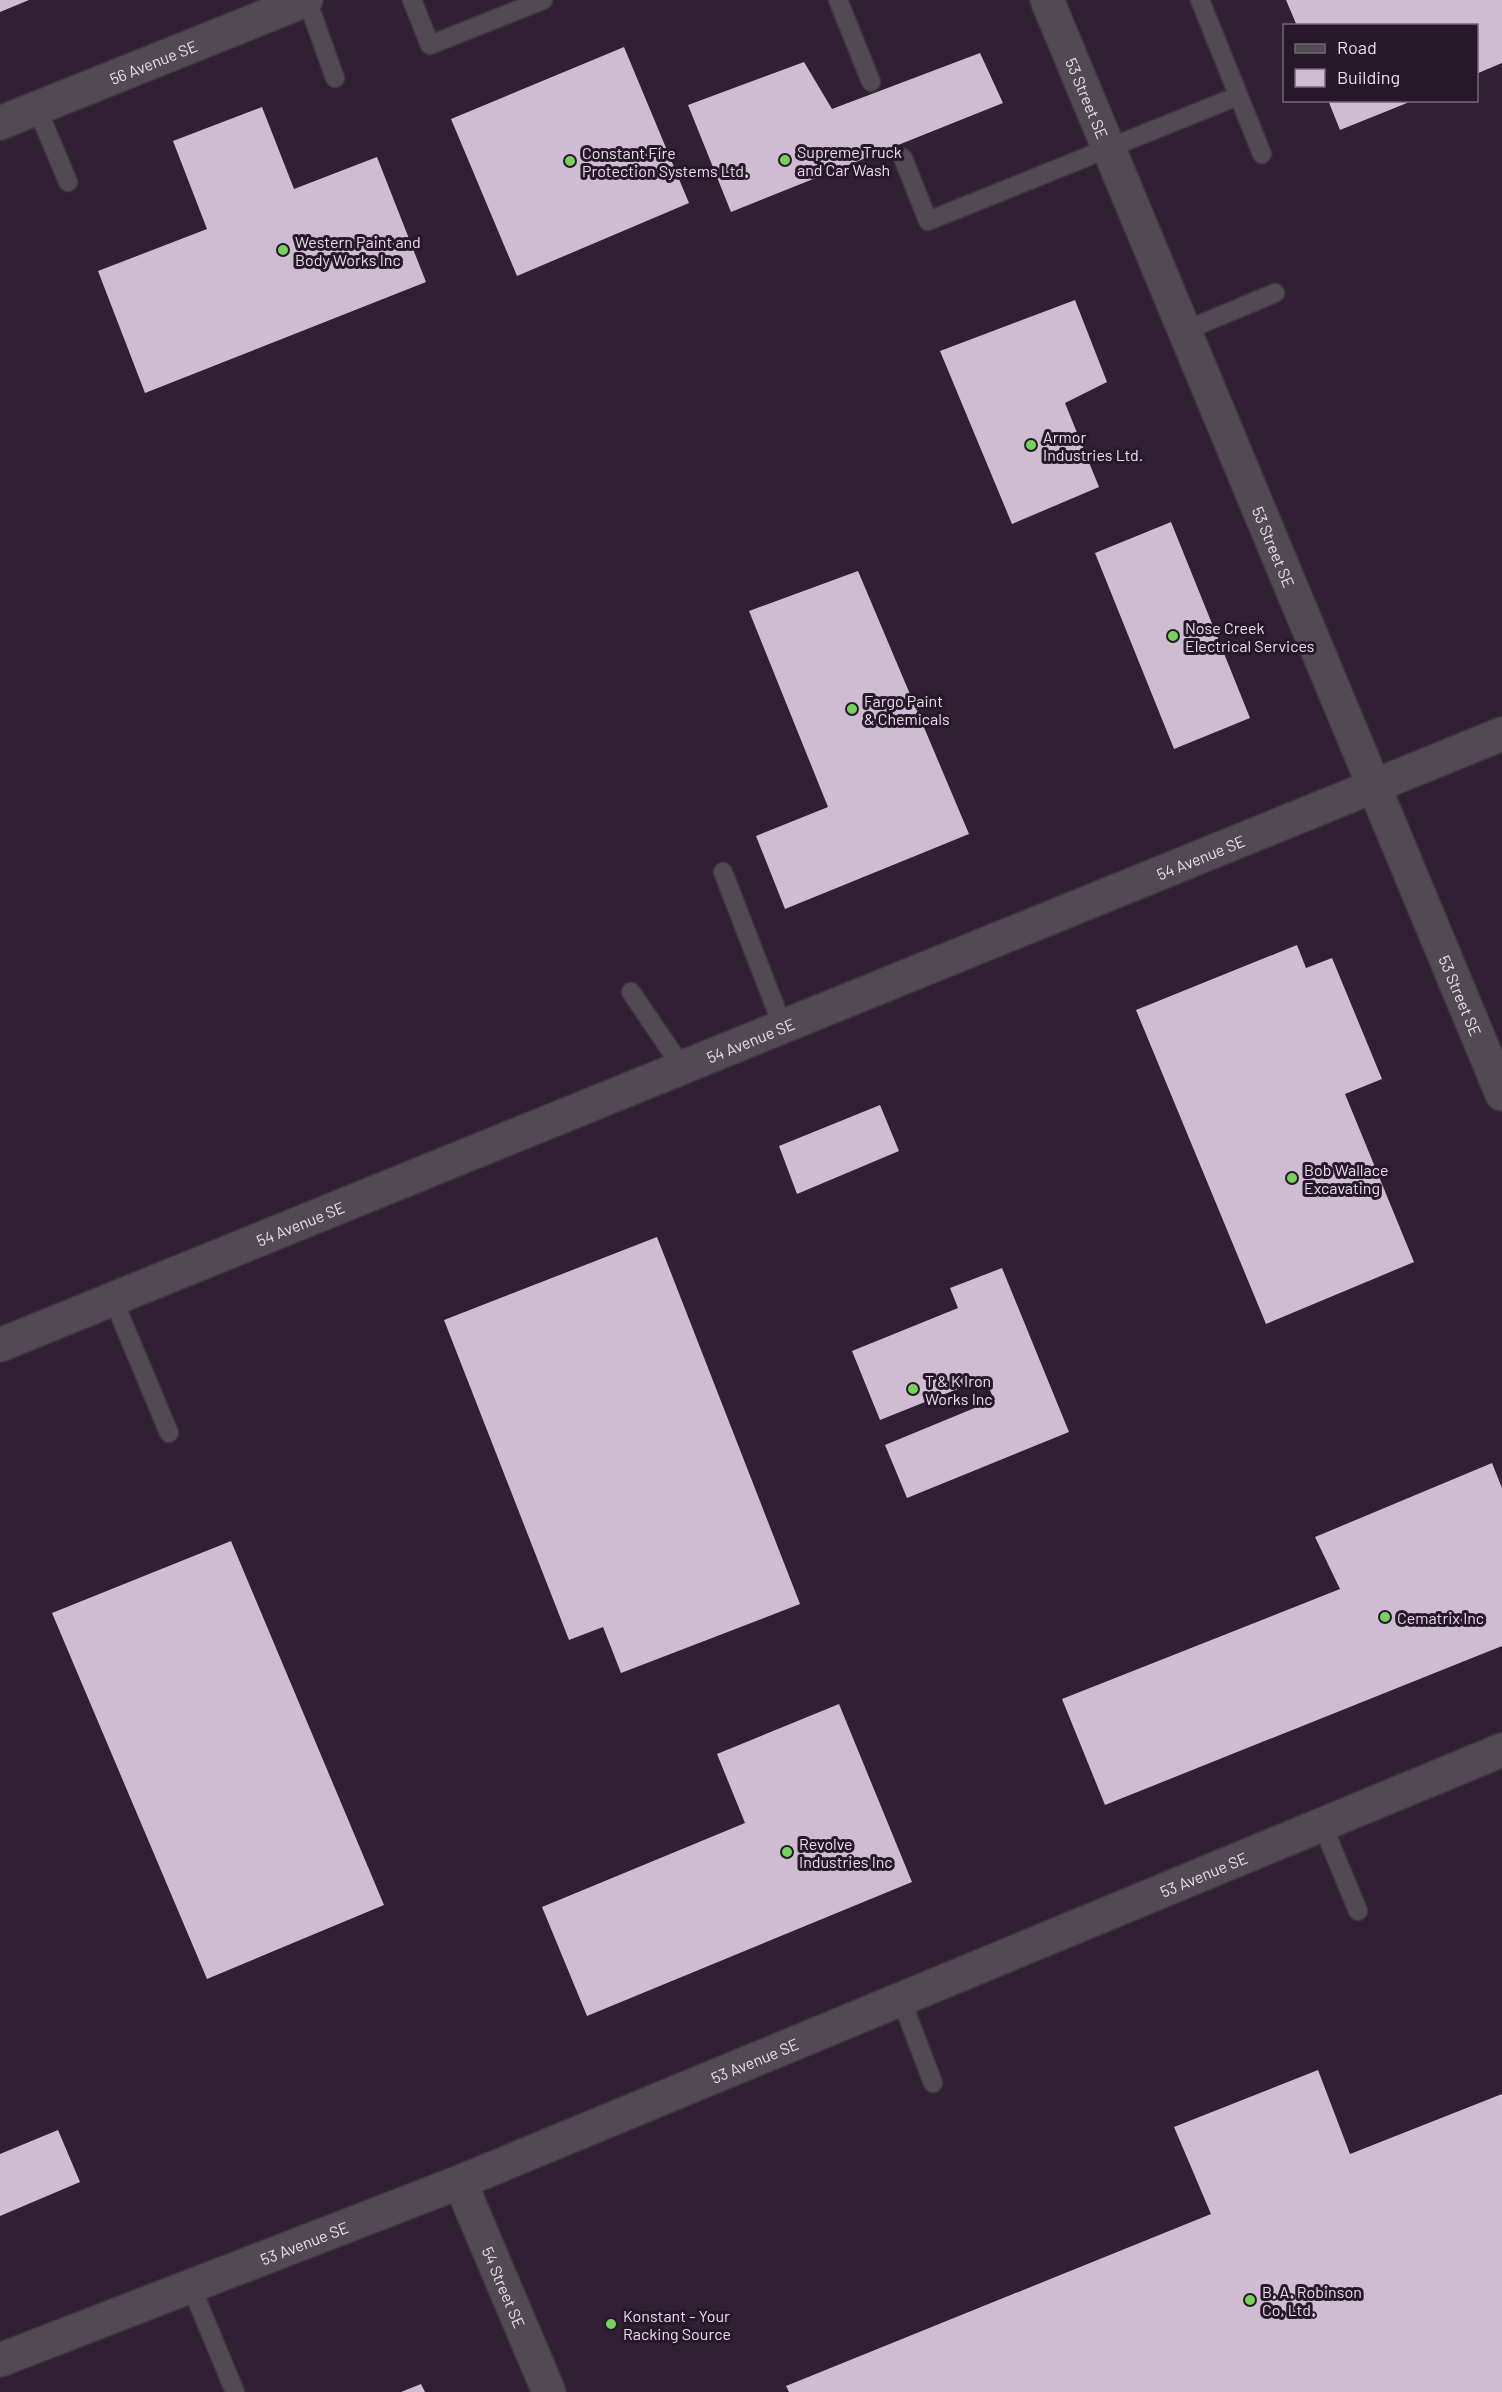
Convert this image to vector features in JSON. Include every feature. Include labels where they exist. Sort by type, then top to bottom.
[{"type":"street","name":"56 Avenue SE","points":[[0,123],[307,0]]},
{"type":"street","name":"53 Street SE","points":[[1047,0],[1502,1094]]},
{"type":"street","name":"54 Avenue SE","points":[[0,1345],[1502,734]]},
{"type":"street","name":"53 Avenue SE","points":[[0,2360],[460,2182],[1502,1749]]},
{"type":"street","name":"54 Street SE","points":[[460,2182],[549,2392]]},
{"type":"lane","points":[[307,0],[335,78]]},
{"type":"lane","points":[[412,0],[430,45],[543,0]]},
{"type":"lane","points":[[838,0],[871,82]]},
{"type":"lane","points":[[1200,0],[1262,154]]},
{"type":"lane","points":[[903,158],[928,221],[1238,96]]},
{"type":"lane","points":[[37,108],[68,182]]},
{"type":"lane","points":[[1184,332],[1275,293]]},
{"type":"lane","points":[[723,872],[783,1027]]},
{"type":"lane","points":[[631,992],[682,1067]]},
{"type":"lane","points":[[113,1299],[169,1433]]},
{"type":"lane","points":[[1322,1824],[1358,1911]]},
{"type":"lane","points":[[900,1999],[933,2083]]},
{"type":"lane","points":[[191,2286],[235,2392]]},
{"type":"shaded area","points":[[0,0],[1502,0],[1502,2392],[0,2392]]},
{"type":"building","points":[[0,0],[29,0],[0,12]]},
{"type":"building","points":[[1286,0],[1502,0],[1502,63],[1478,73],[1478,24],[1296,24]]},
{"type":"building","name":"Constant Fire Protection Systems Ltd.","points":[[624,47],[689,203],[517,276],[451,119]]},
{"type":"building","name":"Supreme Truck and Car Wash","points":[[980,53],[1003,103],[731,212],[688,105],[804,62],[832,109]]},
{"type":"building","points":[[1329,102],[1410,102],[1340,130]]},
{"type":"building","name":"Western Paint and Body Works Inc","points":[[262,107],[294,189],[377,157],[426,282],[145,393],[98,271],[207,229],[173,141]]},
{"type":"building","name":"Armor Industries Ltd.","points":[[1075,300],[1107,382],[1065,403],[1099,487],[1012,524],[940,351]]},
{"type":"building","name":"Nose Creek Electrical Services","points":[[1171,522],[1250,718],[1174,749],[1095,553]]},
{"type":"building","name":"Fargo Paint & Chemicals","points":[[858,571],[969,834],[785,909],[756,836],[828,807],[749,611]]},
{"type":"building","name":"Bob Wallace Excavating","points":[[1297,945],[1306,968],[1332,958],[1382,1079],[1345,1094],[1414,1262],[1266,1324],[1136,1010]]},
{"type":"building","points":[[880,1105],[899,1151],[797,1194],[779,1146]]},
{"type":"building","points":[[657,1237],[800,1604],[621,1673],[603,1627],[569,1640],[444,1320]]},
{"type":"building","name":"T & K Iron Works Inc","points":[[1002,1268],[1069,1432],[907,1498],[885,1445],[994,1400],[985,1378],[880,1420],[852,1351],[958,1308],[950,1288]]},
{"type":"building","name":"Cematrix Inc","points":[[1492,1463],[1502,1488],[1502,1646],[1105,1805],[1062,1699],[1340,1589],[1315,1537]]},
{"type":"building","points":[[231,1541],[384,1905],[207,1979],[52,1613]]},
{"type":"building","name":"Revolve Industries Inc","points":[[839,1704],[912,1882],[587,2016],[542,1907],[745,1823],[717,1754]]},
{"type":"building","name":"B. A. Robinson Co, Ltd.","points":[[1318,2070],[1350,2154],[1502,2094],[1502,2392],[789,2392],[786,2386],[1211,2214],[1174,2127]]},
{"type":"building","points":[[58,2130],[80,2182],[0,2216],[0,2154]]},
{"type":"building","points":[[421,2384],[425,2392],[401,2392]]},
{"type":"place","name":"Supreme Truck and Car Wash","points":[[785,160]]},
{"type":"place","name":"Constant Fire Protection Systems Ltd.","points":[[570,161]]},
{"type":"place","name":"Western Paint and Body Works Inc","points":[[283,250]]},
{"type":"place","name":"Armor Industries Ltd.","points":[[1031,445]]},
{"type":"place","name":"Nose Creek Electrical Services","points":[[1173,636]]},
{"type":"place","name":"Fargo Paint & Chemicals","points":[[852,709]]},
{"type":"place","name":"Bob Wallace Excavating","points":[[1292,1178]]},
{"type":"place","name":"T & K Iron Works Inc","points":[[913,1389]]},
{"type":"place","name":"Cematrix Inc","points":[[1385,1617]]},
{"type":"place","name":"Revolve Industries Inc","points":[[787,1852]]},
{"type":"place","name":"B. A. Robinson Co, Ltd.","points":[[1250,2300]]},
{"type":"place","name":"Konstant - Your Racking Source","points":[[611,2324]]}]
